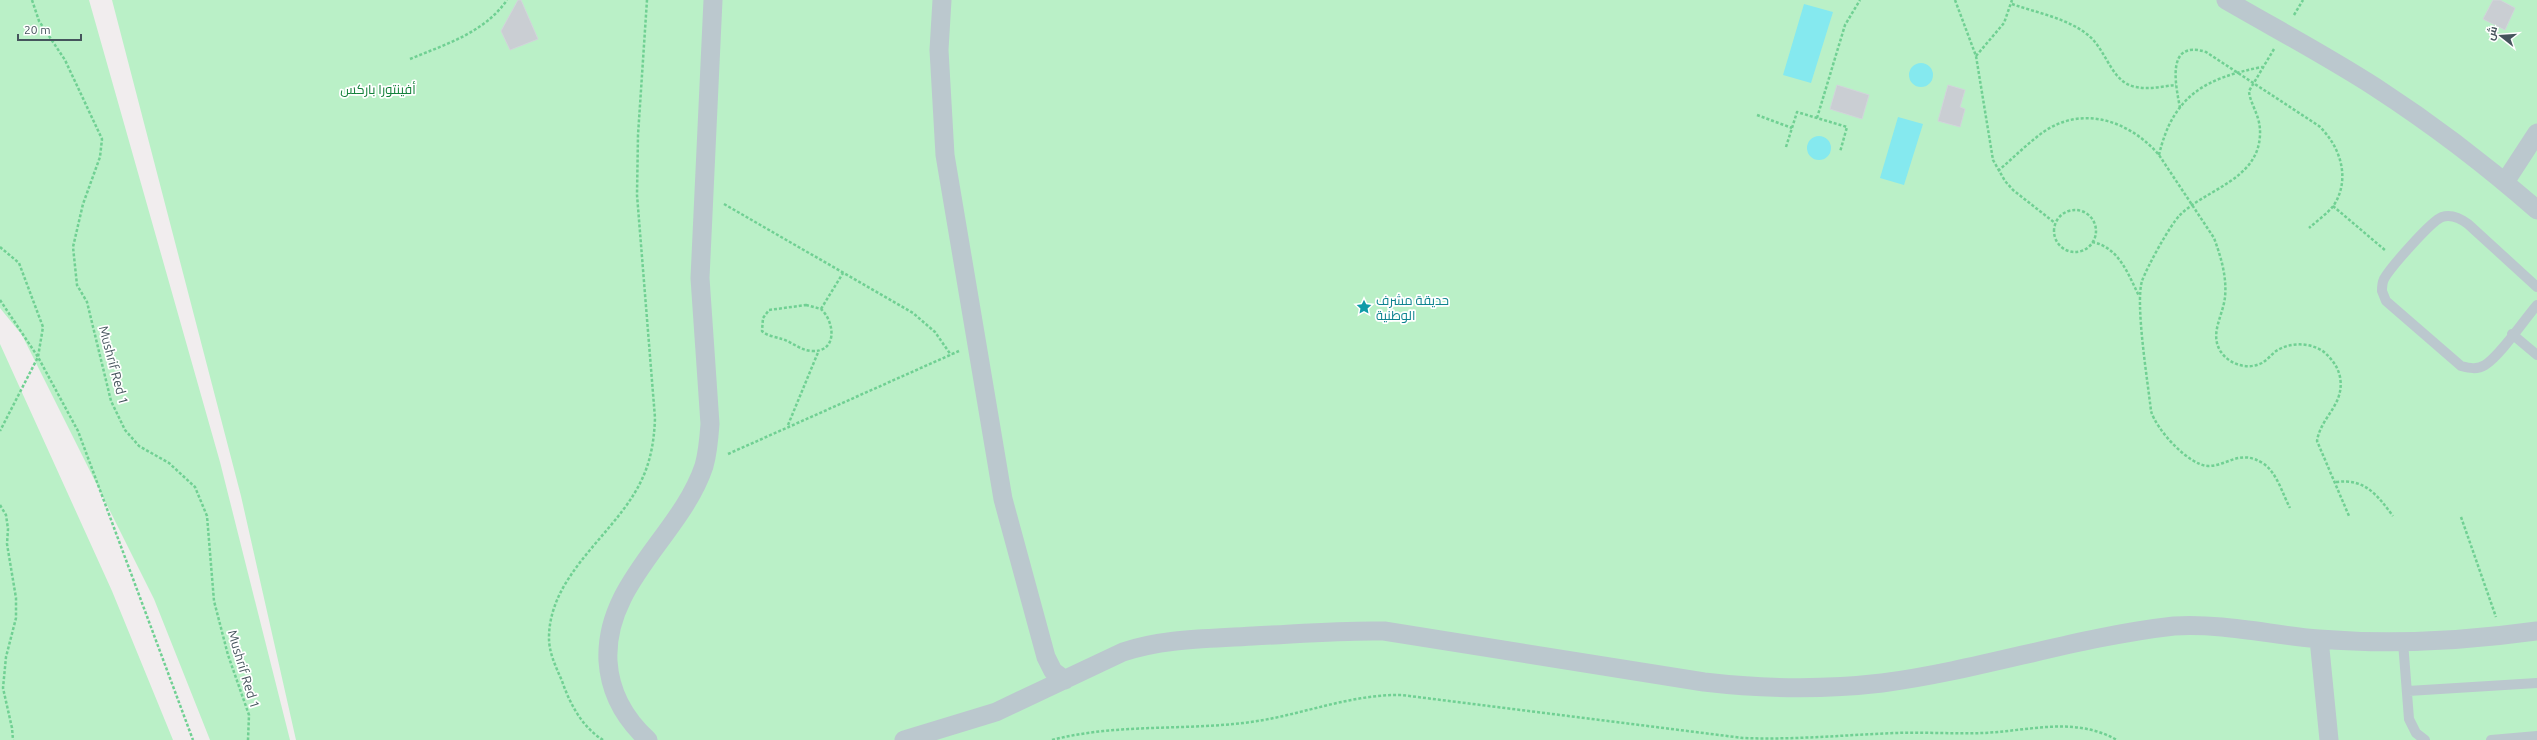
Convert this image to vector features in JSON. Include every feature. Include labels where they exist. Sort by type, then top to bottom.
[{"type":"street","points":[[648,740],[633,726],[617,701],[609,674],[607,645],[614,618],[625,593],[688,496],[704,465],[709,445],[710,424],[700,286],[703,192],[713,0]]},
{"type":"street","points":[[942,0],[939,58],[945,156],[1010,533],[1049,665],[1065,680]]},
{"type":"street","points":[[2226,0],[2375,87],[2438,131],[2505,182],[2537,210]]},
{"type":"street","points":[[2505,182],[2537,133]]},
{"type":"street","points":[[904,740],[996,712],[1123,652],[1159,642],[1346,631],[1384,631],[1704,682],[1749,688],[1794,689],[1883,683],[2174,626],[2209,625],[2318,639],[2403,642],[2503,636],[2537,631]]},
{"type":"street","points":[[2318,639],[2329,740]]},
{"type":"lane","points":[[2537,287],[2468,224],[2455,217],[2441,218],[2434,221],[2384,280],[2383,297],[2461,366],[2477,368],[2485,365],[2537,305]]},
{"type":"lane","points":[[2512,334],[2537,356]]},
{"type":"lane","points":[[2403,642],[2412,726],[2425,740]]},
{"type":"lane","points":[[2408,691],[2537,683]]},
{"type":"lane","points":[[2491,740],[2537,736]]},
{"type":"path","name":"Mushrif Red 1","points":[[32,0],[39,21],[65,60],[102,139],[100,157],[83,204],[73,247],[78,284],[87,302],[111,401],[125,430],[139,446],[169,463],[195,487],[207,516],[214,601],[228,655],[249,715],[248,740]]},
{"type":"path","points":[[410,59],[480,28],[495,15],[507,0]]},
{"type":"path","points":[[603,740],[585,725],[567,695],[551,652],[550,626],[552,613],[562,589],[634,495],[648,466],[652,450],[655,418],[640,255],[637,188],[638,135],[647,0]]},
{"type":"path","points":[[1817,118],[1845,25],[1860,0]]},
{"type":"path","points":[[1955,0],[1976,56],[1990,148],[1998,171],[2013,190],[2055,223]]},
{"type":"path","points":[[1976,56],[2004,23],[2012,4],[2012,0]]},
{"type":"path","points":[[2290,508],[2270,470],[2264,464],[2248,458],[2228,460],[2212,466],[2200,464],[2162,434],[2157,427],[2151,411],[2140,296],[2148,269],[2174,222],[2192,206],[2242,173],[2251,162],[2260,135],[2260,121],[2249,93],[2253,83],[2303,0]]},
{"type":"path","points":[[2012,4],[2078,28],[2098,45],[2114,73],[2127,85],[2145,88],[2176,85]]},
{"type":"path","points":[[2180,108],[2174,74],[2177,61],[2181,56],[2193,50],[2206,52],[2319,126],[2334,142],[2339,152],[2343,174],[2338,196],[2333,206],[2309,228]]},
{"type":"path","points":[[2159,155],[2163,138],[2180,108],[2205,85],[2237,72],[2263,67]]},
{"type":"path","points":[[1786,147],[1797,112],[1847,127],[1840,152]]},
{"type":"path","points":[[1757,115],[1792,128]]},
{"type":"path","points":[[1998,171],[2043,133],[2055,126],[2083,118],[2112,121],[2125,126],[2149,143],[2159,155],[2214,238],[2224,267],[2225,298],[2216,336],[2221,352],[2226,358],[2243,366],[2252,366],[2261,363],[2285,347],[2304,344],[2323,351],[2336,366],[2341,385],[2340,394],[2337,404],[2318,433],[2317,441],[2318,448],[2336,482],[2349,516]]},
{"type":"path","points":[[703,192],[924,322],[951,355]]},
{"type":"path","points":[[2333,206],[2398,262]]},
{"type":"path","points":[[2076,210],[2084,212],[2091,217],[2095,225],[2092,242],[2080,251],[2065,249],[2055,238],[2055,223],[2067,211],[2076,210]]},
{"type":"path","points":[[2092,242],[2100,244],[2113,251],[2140,296]]},
{"type":"path","points":[[0,246],[19,263],[44,327],[38,357],[0,431]]},
{"type":"path","points":[[821,309],[843,273]]},
{"type":"path","points":[[0,300],[38,357],[78,431],[193,740]]},
{"type":"path","points":[[788,426],[819,350],[829,343],[833,333],[830,322],[821,309],[811,305],[772,309],[764,315],[761,326],[762,331],[766,334],[806,350],[819,350]]},
{"type":"path","points":[[704,465],[788,426],[977,343]]},
{"type":"path","points":[[2336,482],[2352,481],[2368,487],[2374,492],[2393,516]]},
{"type":"path","points":[[0,505],[6,515],[8,529],[7,544],[16,598],[16,618],[6,657],[3,688],[12,728],[13,740]]},
{"type":"path","points":[[2461,517],[2503,636]]},
{"type":"path","points":[[1052,740],[1105,731],[1251,722],[1299,713],[1361,697],[1381,694],[1402,695],[1743,738],[1795,739],[1894,733],[1984,733],[2061,726],[2094,730],[2117,740]]},
{"type":"green space","points":[[0,0],[89,0],[220,462],[290,740],[210,740],[154,599],[22,335],[0,308]]},
{"type":"green space","name":"حديقة مشرف الوطنية","points":[[112,0],[2537,0],[2537,740],[296,740],[241,496]]},
{"type":"green space","points":[[0,344],[112,591],[173,740],[0,740]]},
{"type":"water","points":[[1804,4],[1833,12],[1811,83],[1783,75]]},
{"type":"water","points":[[1916,63],[1926,63],[1933,70],[1933,80],[1926,87],[1916,87],[1909,80],[1909,70]]},
{"type":"water","points":[[1898,117],[1923,124],[1904,185],[1880,178]]},
{"type":"water","points":[[1819,136],[1828,139],[1831,148],[1828,157],[1819,160],[1810,157],[1807,148],[1810,139]]},
{"type":"building","points":[[518,0],[521,0],[538,39],[510,50],[501,31]]},
{"type":"building","points":[[2493,0],[2500,0],[2515,8],[2505,30],[2483,19]]},
{"type":"building","points":[[1837,85],[1869,95],[1862,119],[1830,109]]},
{"type":"building","points":[[1948,85],[1965,90],[1960,107],[1965,109],[1960,127],[1938,121]]},
{"type":"place","name":"حديقة مشرف الوطنية","points":[[1364,307]]},
{"type":"park label","name":"أفينتورا باركس","points":[[378,89]]}]
